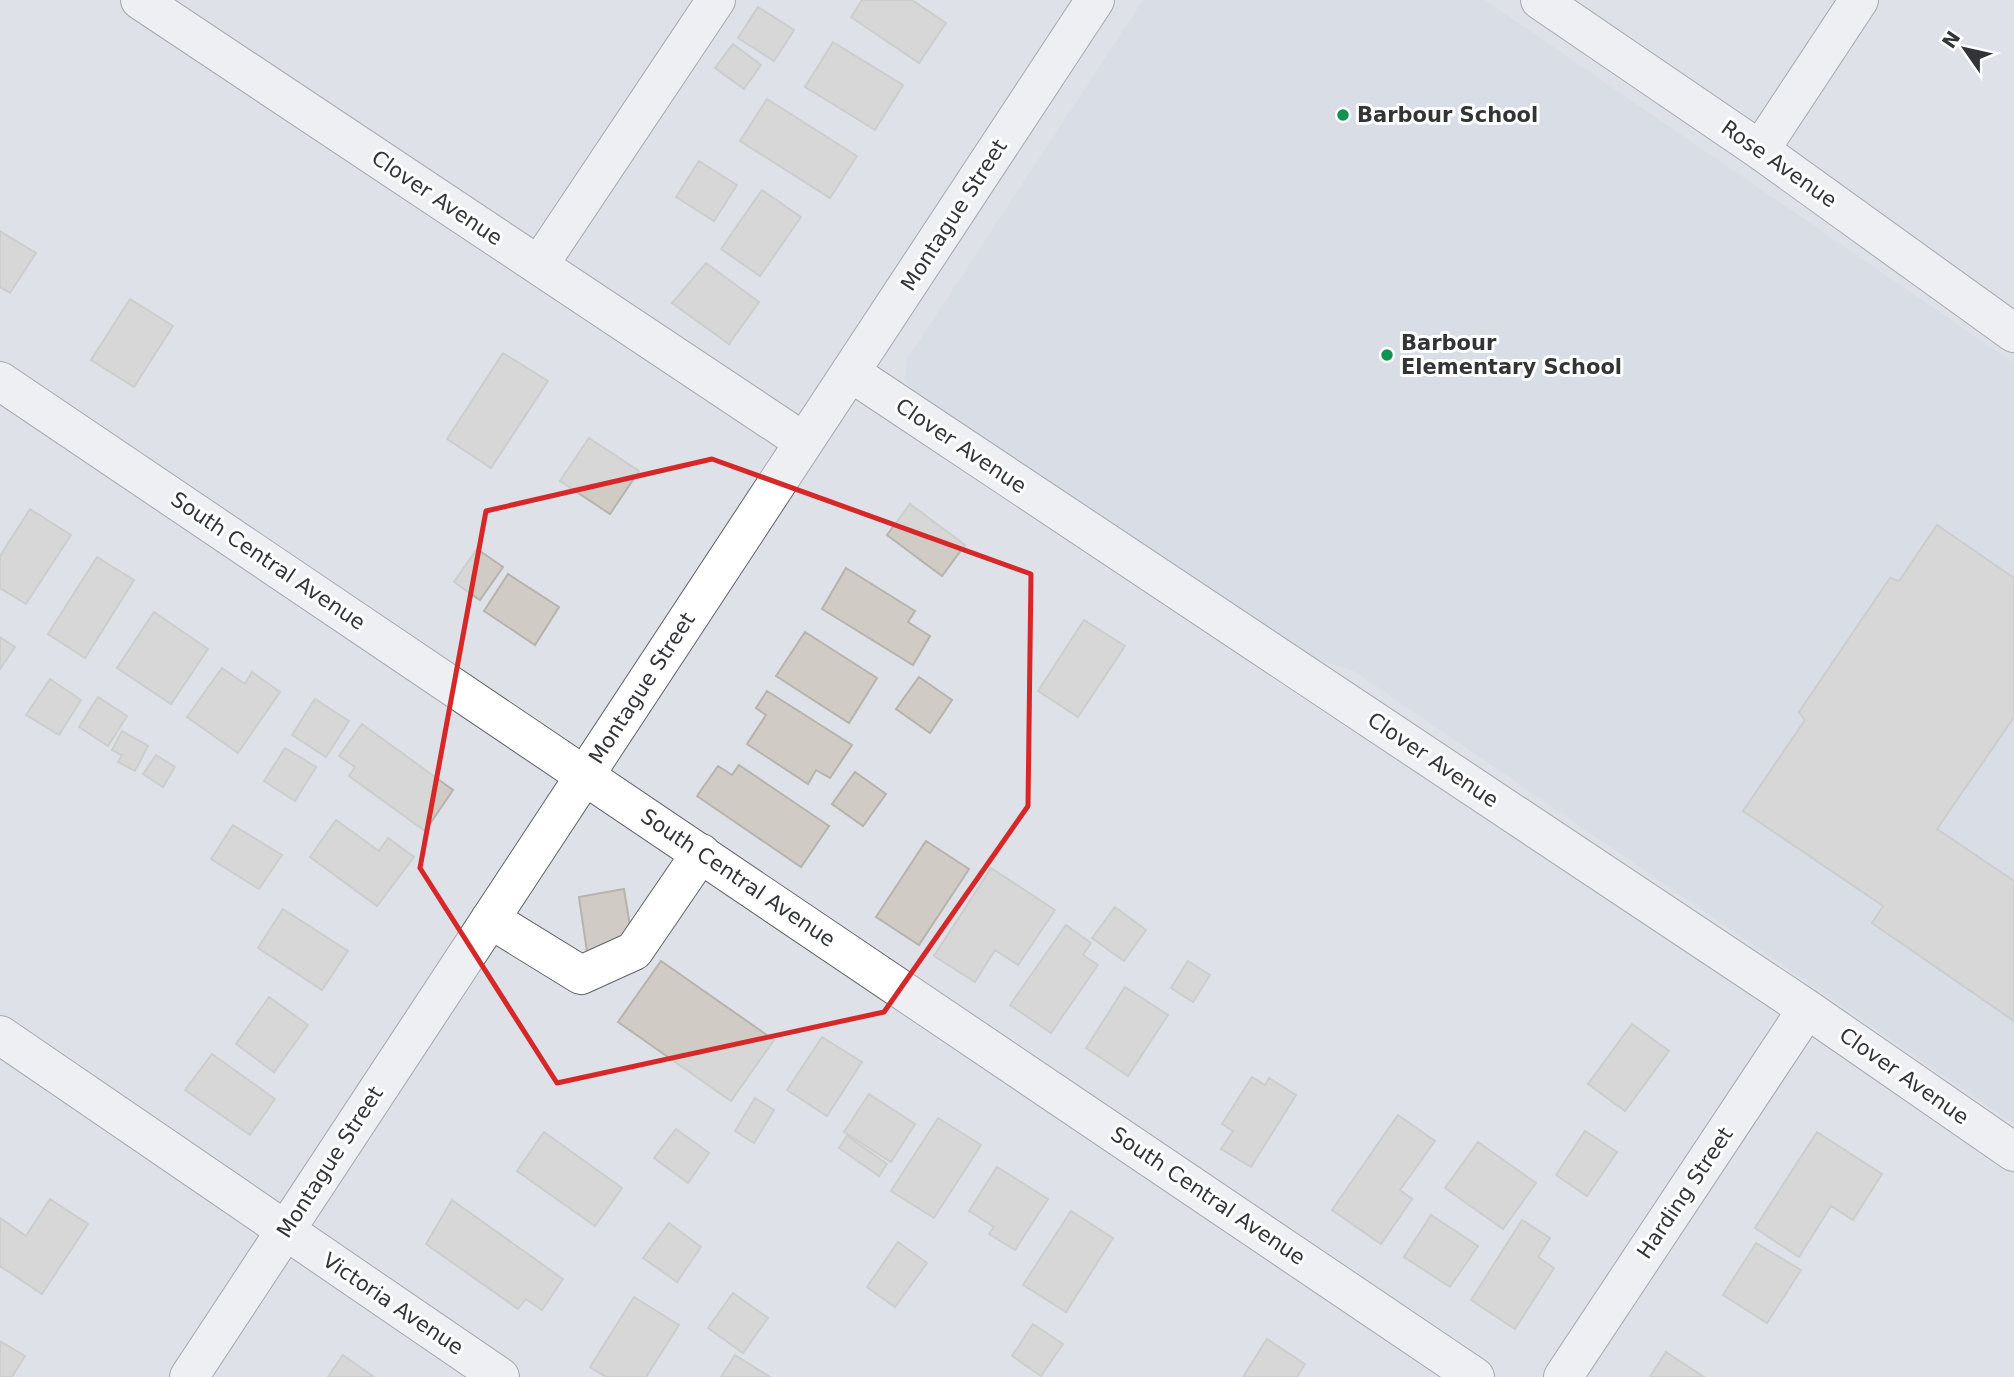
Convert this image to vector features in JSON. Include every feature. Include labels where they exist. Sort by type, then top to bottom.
[{"type":"street","name":"Clover Avenue","points":[[140,0],[804,442]]},
{"type":"street","name":"Montague Street","points":[[189,1377],[1096,0]]},
{"type":"street","name":"Rose Avenue","points":[[1540,0],[1760,150],[2014,333]]},
{"type":"street","points":[[1760,150],[1858,0]]},
{"type":"street","points":[[539,265],[700,5]]},
{"type":"street","name":"Clover Avenue","points":[[850,372],[1807,1009],[2014,1152]]},
{"type":"street","name":"South Central Avenue","points":[[0,381],[586,774],[1475,1377]]},
{"type":"street","points":[[490,919],[581,975],[634,951],[701,852]]},
{"type":"street","name":"Harding Street","points":[[1563,1377],[1807,1009]]},
{"type":"street","name":"Victoria Avenue","points":[[0,1035],[500,1377]]},
{"type":"highlighted area","points":[[712,459],[1031,574],[1028,806],[884,1012],[557,1083],[420,868],[486,511]]},
{"type":"shaded area","points":[[1143,0],[1485,0],[2014,363],[2014,1124],[1354,671],[1308,657],[914,394],[904,378],[907,359]]},
{"type":"building","points":[[862,0],[912,0],[946,23],[919,63],[851,17]]},
{"type":"building","points":[[758,7],[794,30],[774,61],[738,38]]},
{"type":"building","points":[[833,42],[903,85],[875,130],[805,87]]},
{"type":"building","points":[[733,44],[761,65],[744,89],[715,68]]},
{"type":"building","points":[[767,99],[857,156],[830,198],[740,141]]},
{"type":"building","points":[[699,161],[737,185],[714,221],[676,197]]},
{"type":"building","points":[[762,190],[801,217],[760,276],[721,249]]},
{"type":"building","points":[[0,231],[36,253],[10,293],[0,287]]},
{"type":"building","points":[[706,263],[759,302],[729,344],[672,303]]},
{"type":"building","points":[[130,299],[173,326],[134,387],[91,360]]},
{"type":"building","points":[[503,353],[548,381],[491,468],[447,439]]},
{"type":"building","points":[[589,438],[639,471],[610,514],[560,481]]},
{"type":"building","points":[[910,504],[965,545],[942,576],[887,535]]},
{"type":"building","points":[[30,509],[71,535],[26,604],[0,588],[0,556]]},
{"type":"building","points":[[1937,525],[2014,578],[2014,717],[1937,829],[2014,881],[2014,1021],[1872,923],[1883,906],[1743,811],[1805,720],[1799,712],[1890,578],[1899,581]]},
{"type":"building","points":[[477,549],[503,567],[480,600],[454,582]]},
{"type":"building","points":[[97,557],[134,580],[85,658],[48,634]]},
{"type":"building","points":[[846,568],[915,611],[908,622],[930,636],[913,665],[822,609]]},
{"type":"building","points":[[508,574],[559,607],[535,645],[484,611]]},
{"type":"building","points":[[154,612],[208,649],[171,704],[117,668]]},
{"type":"building","points":[[1084,620],[1125,646],[1078,717],[1038,691]]},
{"type":"building","points":[[805,632],[877,678],[849,723],[776,676]]},
{"type":"building","points":[[0,637],[15,647],[0,669]]},
{"type":"building","points":[[222,668],[245,684],[252,672],[280,692],[238,753],[187,717]]},
{"type":"building","points":[[919,677],[952,700],[930,733],[896,709]]},
{"type":"building","points":[[50,679],[81,700],[59,735],[26,715]]},
{"type":"building","points":[[767,691],[852,745],[830,778],[816,770],[808,784],[747,744],[766,715],[756,708]]},
{"type":"building","points":[[98,697],[127,716],[108,746],[79,727]]},
{"type":"building","points":[[315,699],[349,721],[326,757],[292,735]]},
{"type":"building","points":[[362,724],[453,790],[425,831],[349,776],[355,767],[339,756]]},
{"type":"building","points":[[122,731],[148,746],[135,771],[118,762],[122,755],[112,750]]},
{"type":"building","points":[[285,748],[316,767],[295,801],[264,781]]},
{"type":"building","points":[[156,755],[175,767],[163,787],[143,774]]},
{"type":"building","points":[[739,765],[829,826],[801,867],[697,796],[718,766],[732,775]]},
{"type":"building","points":[[855,772],[886,794],[863,826],[832,804]]},
{"type":"building","points":[[336,820],[379,851],[388,838],[414,857],[377,906],[310,857]]},
{"type":"building","points":[[233,825],[282,855],[259,889],[211,859]]},
{"type":"building","points":[[926,841],[969,869],[919,945],[876,917]]},
{"type":"building","points":[[991,868],[1055,910],[1018,965],[995,950],[975,982],[934,956]]},
{"type":"building","points":[[624,889],[633,945],[587,952],[579,897]]},
{"type":"building","points":[[1115,907],[1146,930],[1124,961],[1092,938]]},
{"type":"building","points":[[283,909],[348,951],[322,990],[258,948]]},
{"type":"building","points":[[1066,925],[1091,943],[1083,955],[1098,965],[1051,1033],[1010,1005]]},
{"type":"building","points":[[661,961],[774,1040],[731,1101],[618,1022]]},
{"type":"building","points":[[1188,961],[1210,975],[1193,1002],[1171,988]]},
{"type":"building","points":[[1125,987],[1168,1015],[1128,1076],[1086,1048]]},
{"type":"building","points":[[269,997],[308,1025],[274,1072],[236,1044]]},
{"type":"building","points":[[1632,1024],[1669,1051],[1625,1111],[1588,1084]]},
{"type":"building","points":[[822,1037],[862,1062],[827,1116],[787,1090]]},
{"type":"building","points":[[212,1054],[275,1099],[250,1135],[185,1090]]},
{"type":"building","points":[[1252,1077],[1265,1085],[1269,1078],[1296,1095],[1251,1167],[1221,1149],[1233,1131],[1222,1124]]},
{"type":"building","points":[[869,1094],[915,1124],[891,1162],[844,1132]]},
{"type":"building","points":[[755,1098],[774,1110],[754,1143],[735,1131]]},
{"type":"building","points":[[1398,1115],[1435,1141],[1400,1190],[1412,1199],[1381,1244],[1332,1210]]},
{"type":"building","points":[[938,1118],[981,1145],[934,1218],[891,1191]]},
{"type":"building","points":[[676,1129],[709,1153],[688,1183],[654,1158]]},
{"type":"building","points":[[1585,1131],[1617,1152],[1587,1196],[1556,1175]]},
{"type":"building","points":[[544,1132],[622,1188],[595,1226],[517,1171]]},
{"type":"building","points":[[1817,1132],[1882,1174],[1853,1220],[1831,1206],[1799,1257],[1755,1228]]},
{"type":"building","points":[[847,1136],[887,1164],[879,1176],[839,1148]]},
{"type":"building","points":[[1478,1142],[1536,1183],[1503,1229],[1445,1188]]},
{"type":"building","points":[[997,1167],[1048,1199],[1015,1250],[989,1234],[994,1227],[969,1211]]},
{"type":"building","points":[[50,1199],[88,1224],[42,1294],[0,1266],[0,1218],[26,1236]]},
{"type":"building","points":[[452,1200],[563,1279],[542,1310],[526,1299],[518,1309],[426,1244]]},
{"type":"building","points":[[1071,1211],[1113,1238],[1066,1312],[1023,1285]]},
{"type":"building","points":[[1431,1215],[1478,1246],[1450,1287],[1404,1257]]},
{"type":"building","points":[[1522,1220],[1550,1238],[1538,1257],[1554,1268],[1515,1329],[1471,1300]]},
{"type":"building","points":[[669,1223],[701,1247],[677,1282],[643,1258]]},
{"type":"building","points":[[898,1242],[927,1263],[895,1307],[867,1287]]},
{"type":"building","points":[[1756,1243],[1801,1270],[1767,1323],[1723,1295]]},
{"type":"building","points":[[733,1293],[768,1318],[743,1353],[708,1328]]},
{"type":"building","points":[[634,1297],[679,1325],[646,1377],[606,1377],[590,1367]]},
{"type":"building","points":[[1033,1324],[1063,1344],[1041,1376],[1012,1356]]},
{"type":"building","points":[[1267,1339],[1305,1364],[1297,1377],[1243,1377]]},
{"type":"building","points":[[0,1341],[25,1356],[12,1377],[0,1377]]},
{"type":"building","points":[[1666,1352],[1704,1377],[1650,1377]]},
{"type":"building","points":[[343,1355],[374,1377],[328,1377]]},
{"type":"building","points":[[735,1355],[770,1377],[721,1377]]},
{"type":"place","name":"Barbour School","points":[[1343,115]]},
{"type":"place","name":"Barbour Elementary School","points":[[1387,355]]}]
